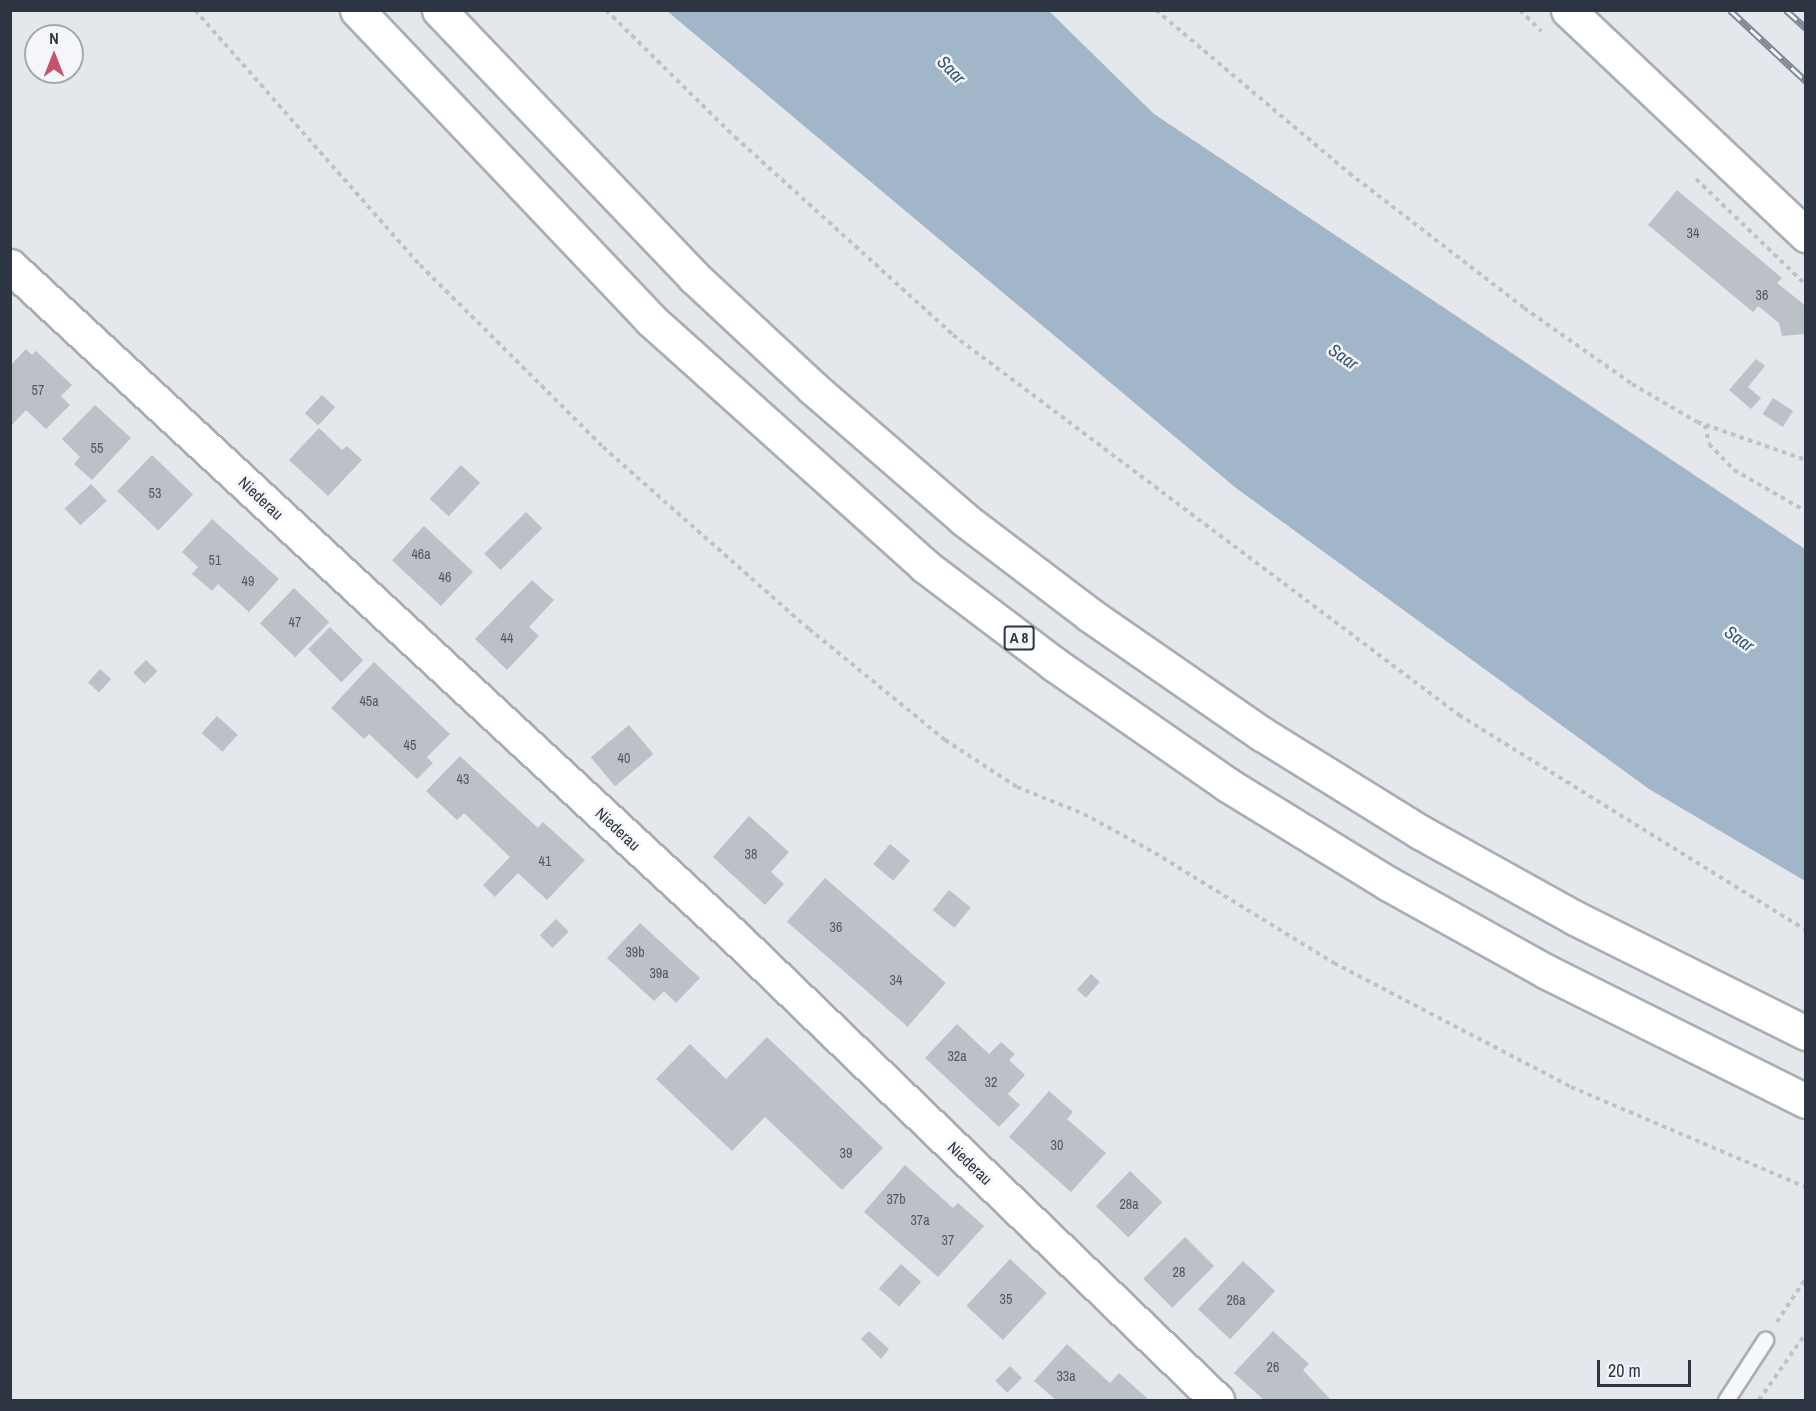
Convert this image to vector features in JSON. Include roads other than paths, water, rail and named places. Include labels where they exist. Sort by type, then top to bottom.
[{"type":"main road","name":"A 8","points":[[357,10],[651,321],[925,566],[1054,664],[1228,785],[1389,884],[1547,972],[1806,1101]]},
{"type":"main road","points":[[440,10],[728,309],[964,519],[1090,615],[1262,734],[1420,831],[1575,918],[1806,1033]]},
{"type":"main road","points":[[1568,10],[1806,235]]},
{"type":"main road","name":"Niederau","points":[[10,266],[732,934],[1217,1401]]},
{"type":"lane","points":[[1726,1401],[1765,1340]]},
{"type":"water","name":"Saar","points":[[667,11],[1049,11],[1154,114],[1805,549],[1805,881],[1649,789],[1236,488]]},
{"type":"railway","points":[[1730,10],[1806,81]]},
{"type":"railway","points":[[1786,10],[1806,28]]}]
